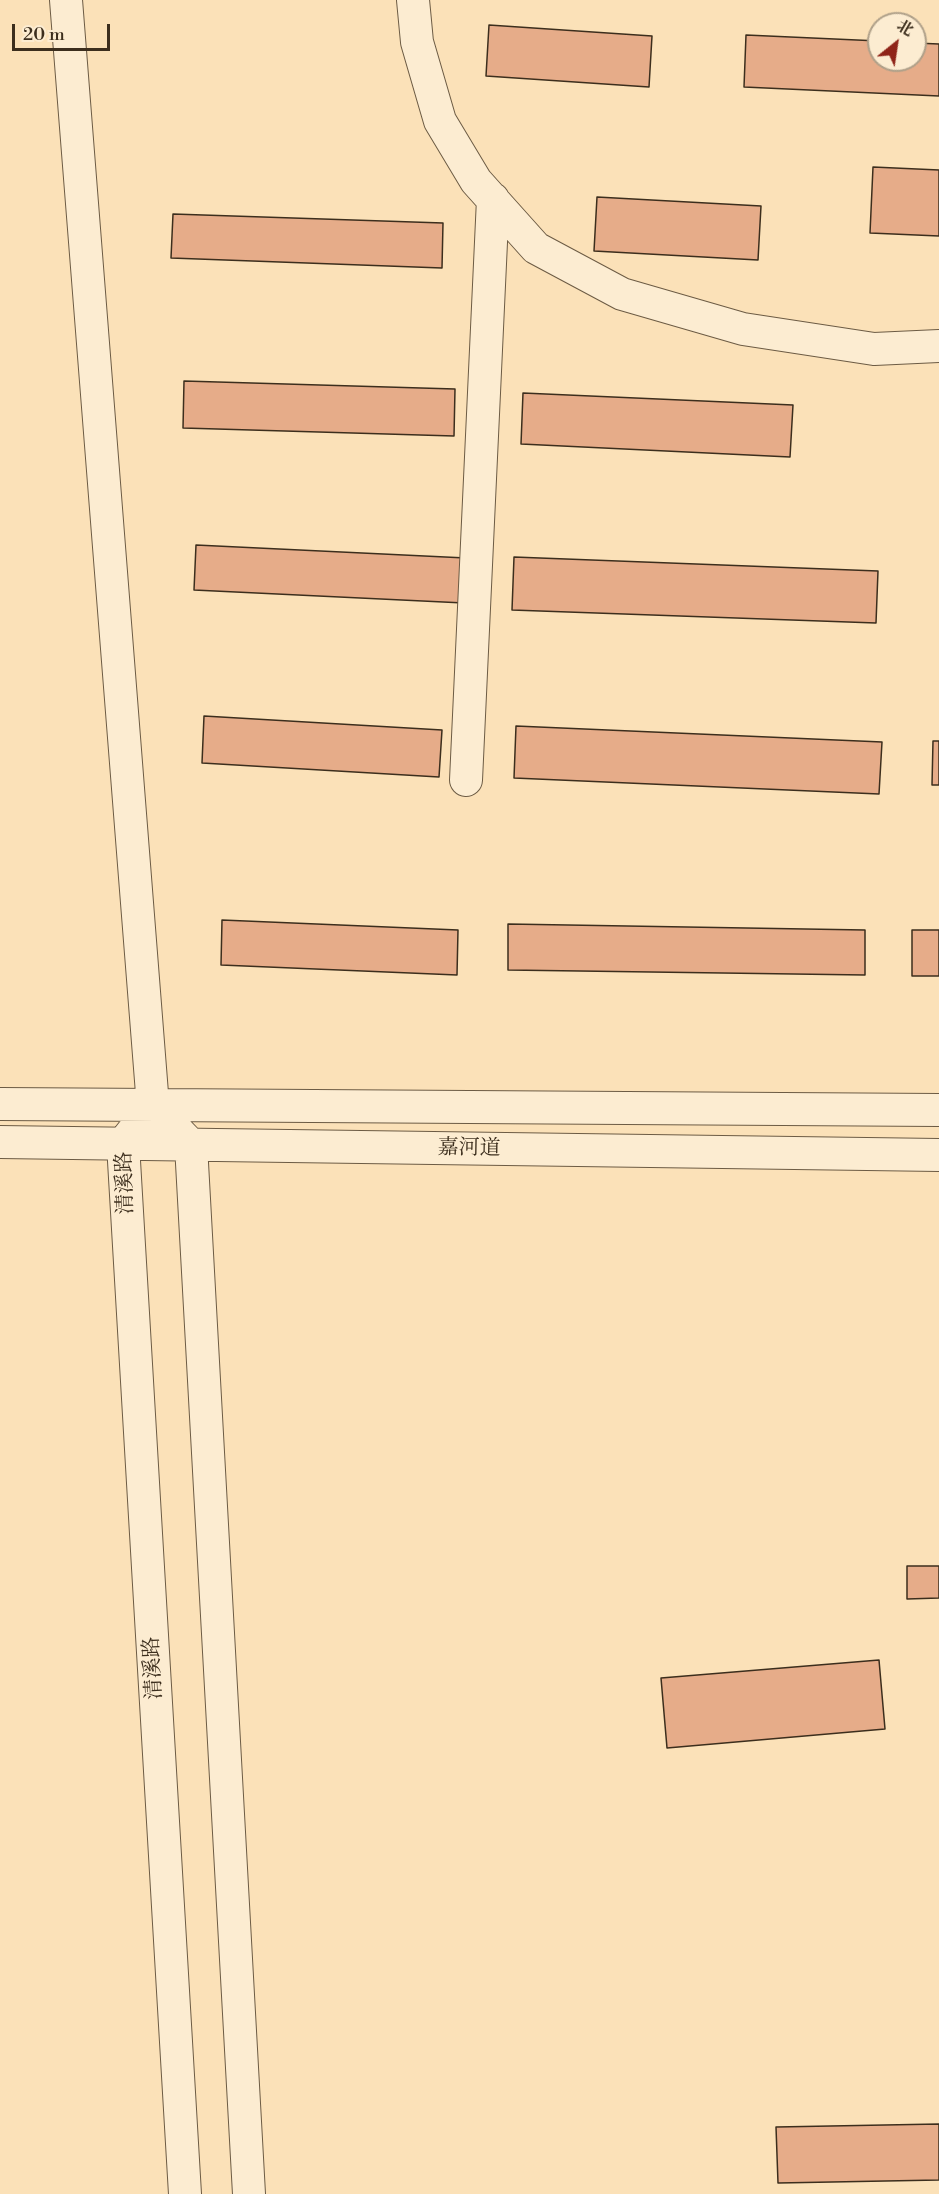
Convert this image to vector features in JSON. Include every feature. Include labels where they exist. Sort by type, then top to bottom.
[{"type":"street","points":[[66,0],[153,1106],[192,1145],[249,2194]]},
{"type":"street","points":[[412,0],[417,42],[440,121],[476,181],[536,248],[622,294],[743,329],[874,349],[939,346]]},
{"type":"street","points":[[466,780],[492,199]]},
{"type":"street","name":"嘉河道","points":[[0,1104],[939,1110]]},
{"type":"street","name":"清溪路","points":[[153,1106],[123,1144],[185,2194]]},
{"type":"street","name":"嘉河道","points":[[0,1142],[939,1155]]},
{"type":"building","points":[[489,25],[652,36],[649,87],[486,76]]},
{"type":"building","points":[[746,35],[867,40],[867,72],[927,72],[927,44],[939,44],[939,96],[744,87]]},
{"type":"building","points":[[873,167],[939,170],[939,236],[870,233]]},
{"type":"building","points":[[597,197],[761,206],[758,260],[594,251]]},
{"type":"building","points":[[173,214],[443,223],[442,268],[171,258]]},
{"type":"building","points":[[184,381],[455,389],[454,436],[183,428]]},
{"type":"building","points":[[523,393],[793,405],[790,457],[521,444]]},
{"type":"building","points":[[196,545],[466,558],[464,603],[194,590]]},
{"type":"building","points":[[514,557],[878,571],[876,623],[512,610]]},
{"type":"building","points":[[204,716],[442,730],[439,777],[202,763]]},
{"type":"building","points":[[516,726],[882,742],[879,794],[514,778]]},
{"type":"building","points":[[933,741],[939,741],[939,785],[932,785]]},
{"type":"building","points":[[222,920],[458,930],[457,975],[221,965]]},
{"type":"building","points":[[508,924],[865,930],[865,975],[508,970]]},
{"type":"building","points":[[912,930],[939,930],[939,976],[912,976]]},
{"type":"building","points":[[907,1566],[939,1566],[939,1598],[907,1599]]},
{"type":"building","points":[[879,1660],[885,1729],[667,1748],[661,1678]]},
{"type":"building","points":[[939,2124],[939,2180],[778,2183],[776,2127]]}]
